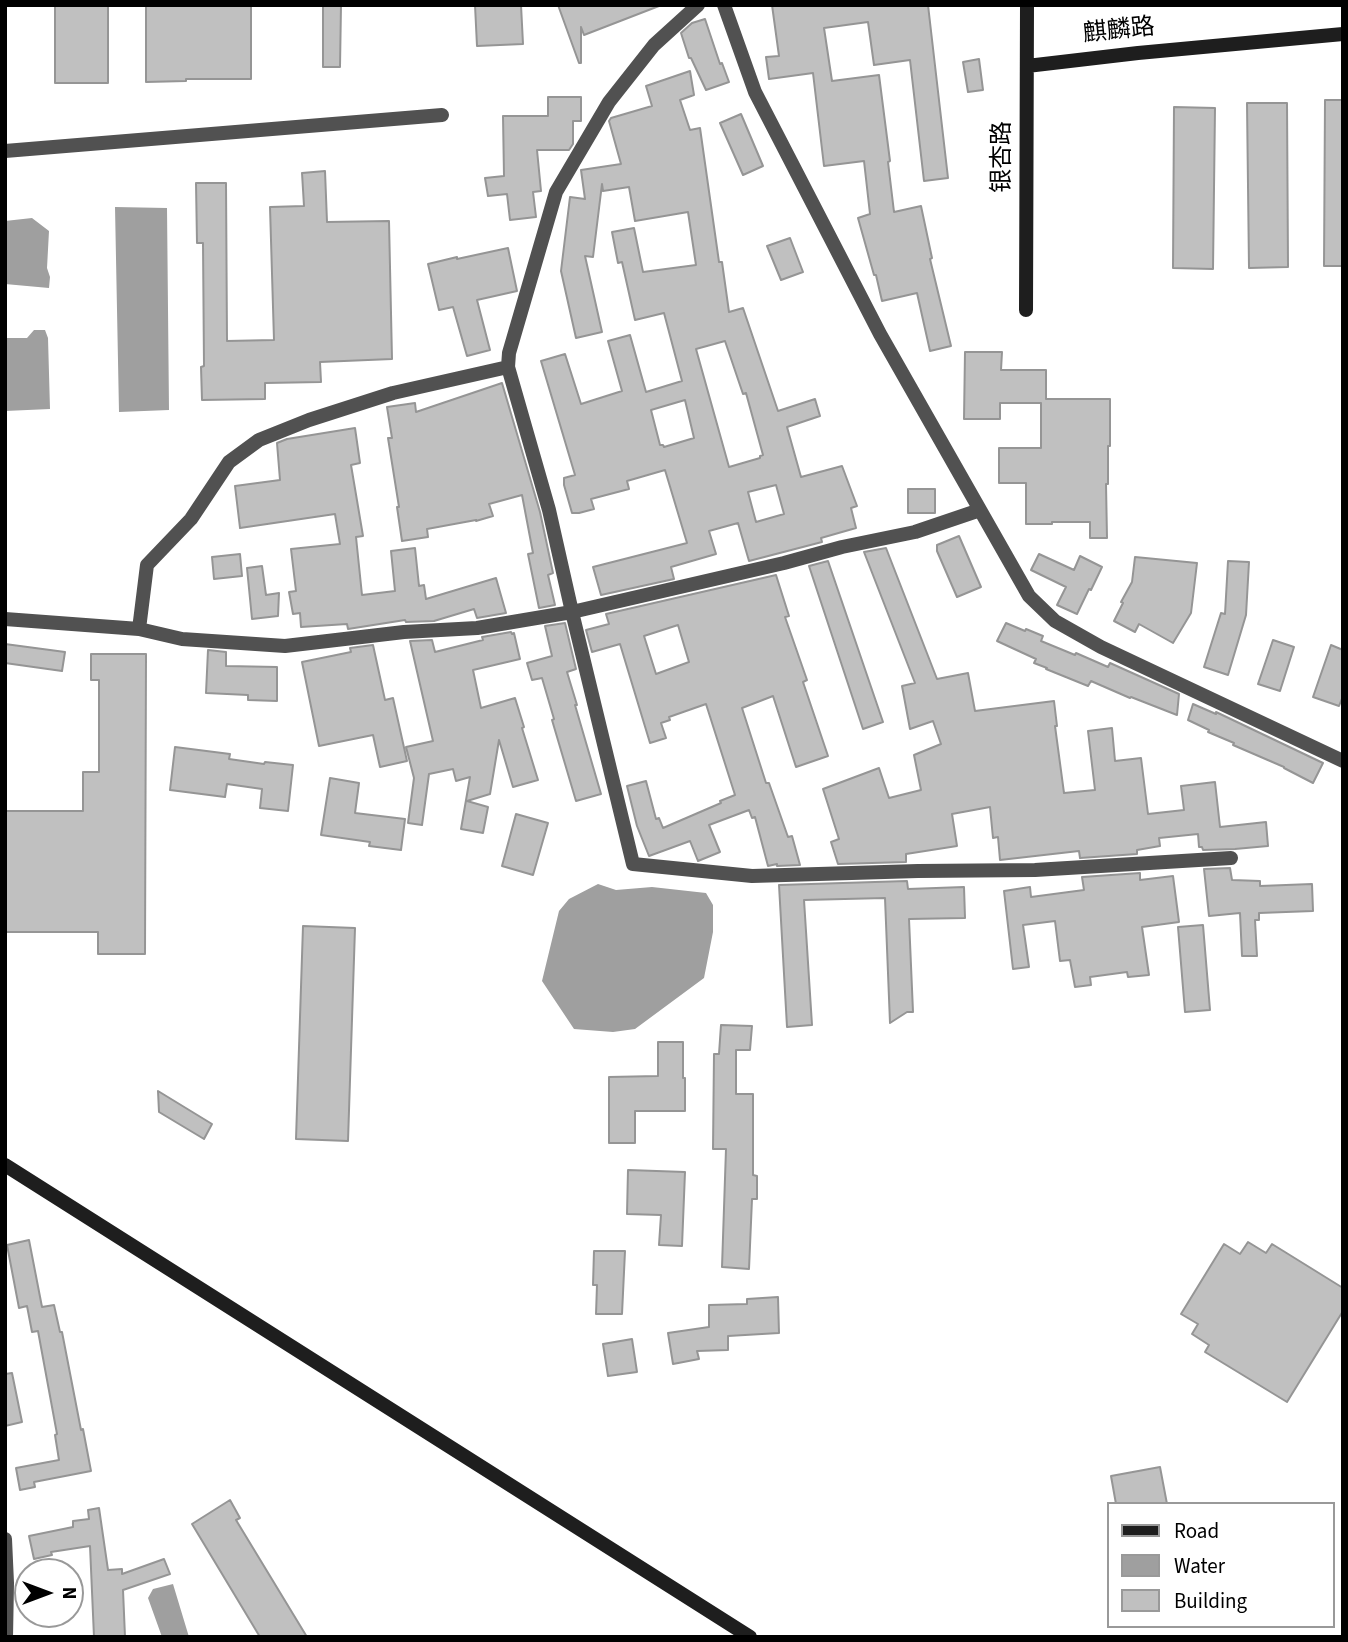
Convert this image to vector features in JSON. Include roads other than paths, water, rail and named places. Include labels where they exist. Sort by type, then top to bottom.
[{"type":"main road","name":"银杏路","points":[[1026,310],[1027,5]]},
{"type":"main road","name":"麒麟路","points":[[1027,66],[1343,34]]},
{"type":"main road","points":[[5,1165],[750,1637]]},
{"type":"street","points":[[698,5],[653,45],[609,102],[556,192],[509,353],[508,367],[549,510],[633,864],[752,876],[1035,870],[1231,858]]},
{"type":"street","points":[[724,5],[755,92],[880,334],[1029,596],[1055,621],[1101,647],[1343,761]]},
{"type":"street","points":[[5,151],[442,115]]},
{"type":"street","points":[[139,629],[147,565],[191,519],[229,462],[259,440],[309,420],[393,393],[508,367]]},
{"type":"street","points":[[5,619],[139,629],[182,639],[285,646],[404,632],[477,628],[572,612],[784,563],[842,547],[915,532],[980,510]]},
{"type":"street","points":[[5,1539],[6,1637]]},
{"type":"water","points":[[115,207],[167,208],[169,410],[119,412]]},
{"type":"water","points":[[32,218],[49,231],[49,288],[5,284],[5,221]]},
{"type":"water","points":[[34,330],[45,330],[48,338],[50,409],[5,411],[5,338],[27,338]]},
{"type":"water","points":[[598,884],[616,890],[652,887],[706,893],[713,905],[713,932],[704,978],[635,1029],[613,1032],[574,1029],[542,981],[559,911],[569,899]]},
{"type":"water","points":[[173,1584],[189,1637],[162,1637],[148,1598],[153,1589]]}]
